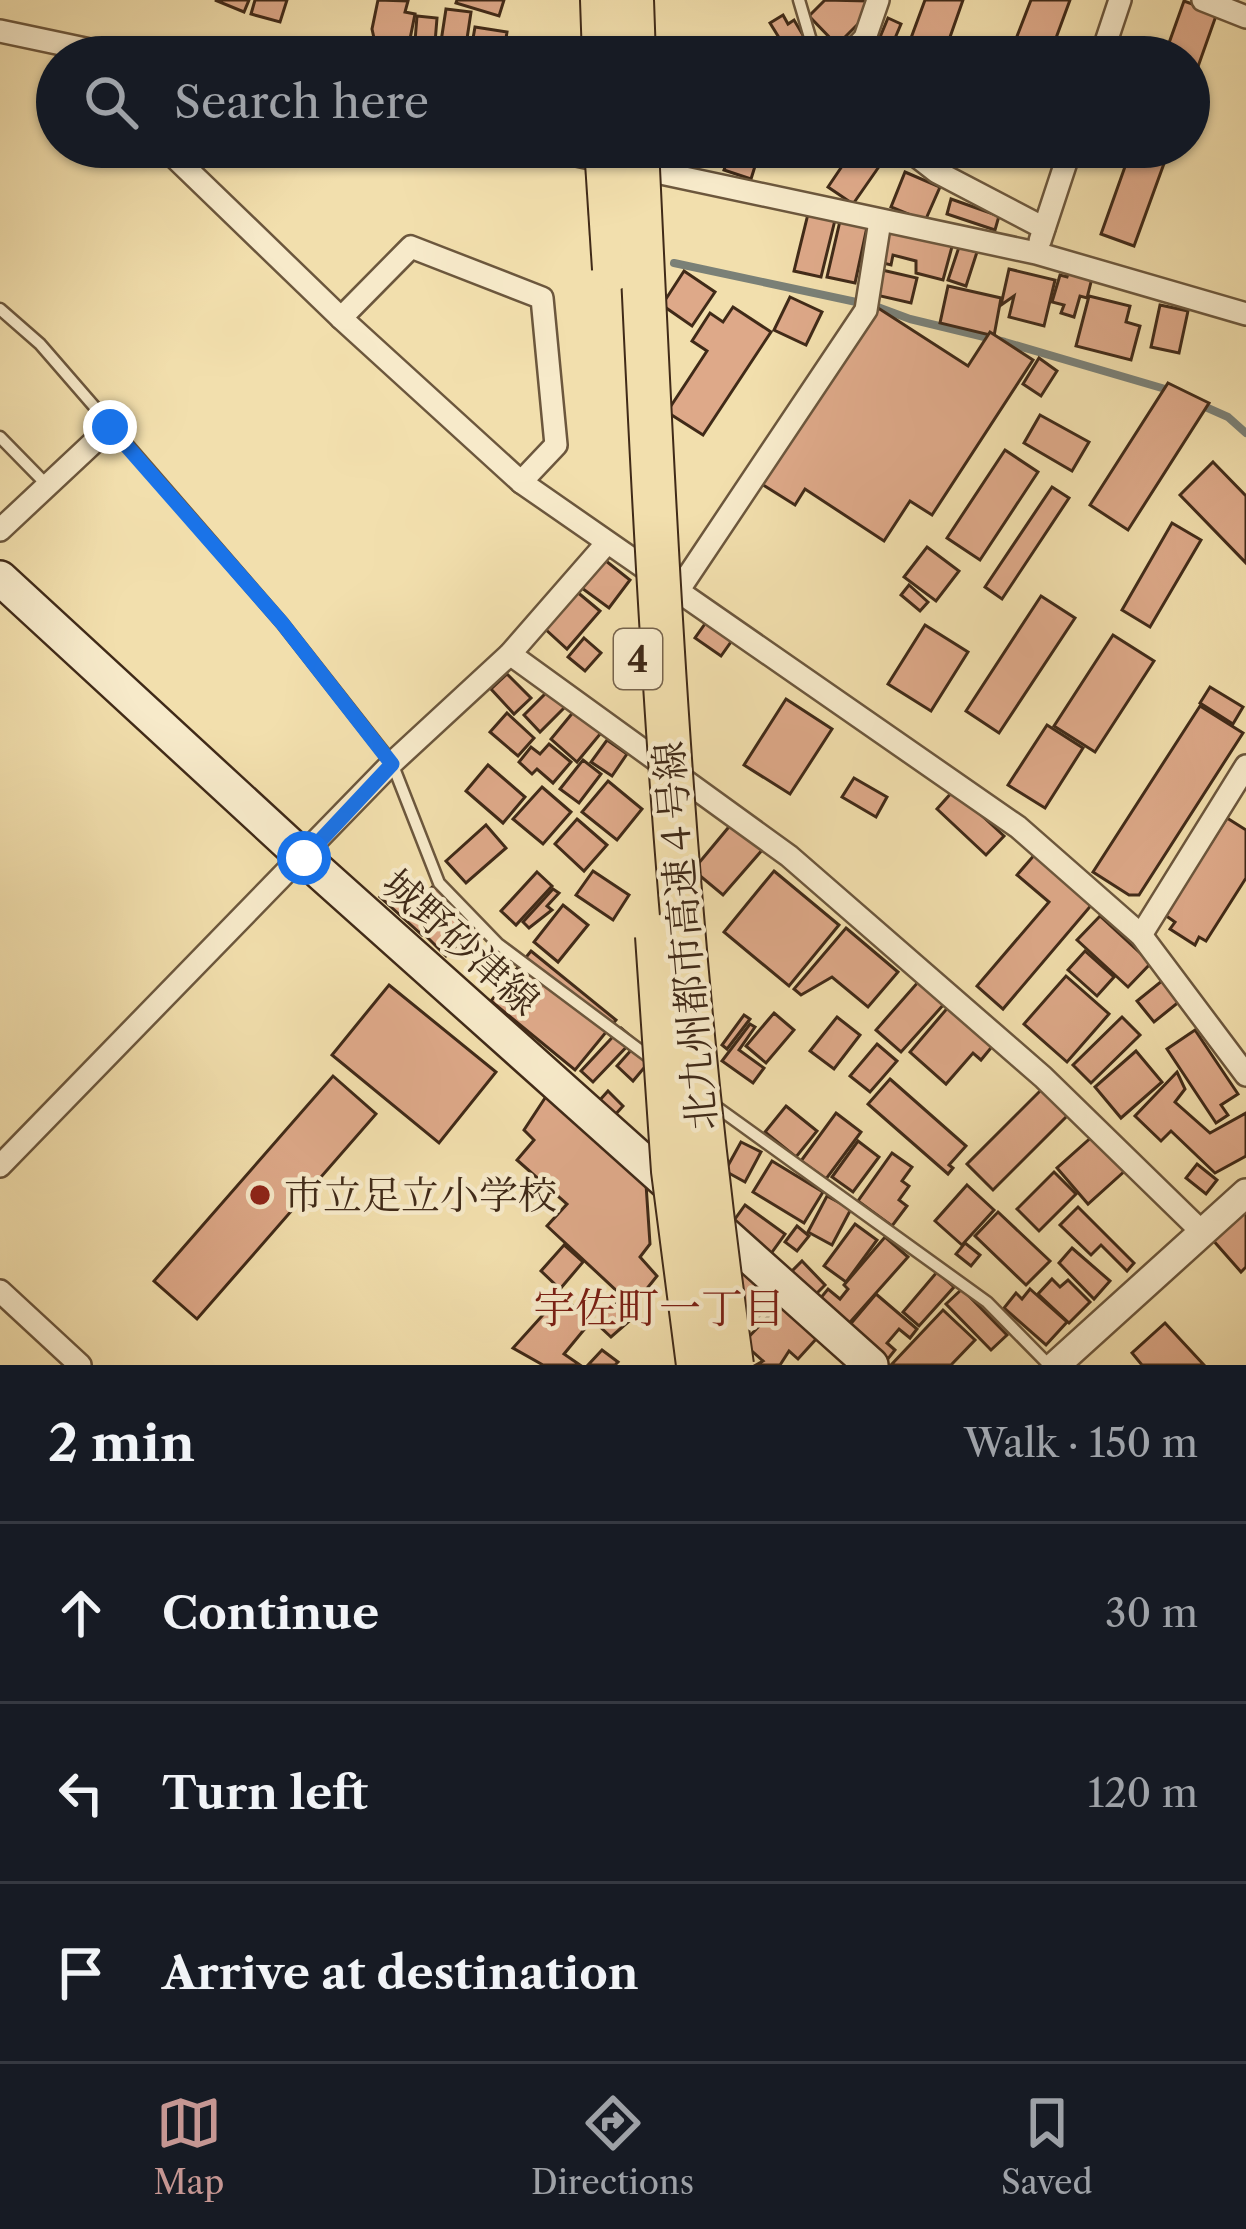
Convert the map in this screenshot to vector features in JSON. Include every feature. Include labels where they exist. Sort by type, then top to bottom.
[{"type":"highway","points":[[602,0],[603,36]]},
{"type":"highway","points":[[632,0],[633,36]]},
{"type":"highway","name":"北九州都市高速４号線","points":[[607,168],[673,1171],[698,1365]]},
{"type":"highway","name":"北九州都市高速４号線","points":[[638,168],[660,633],[705,1165],[731,1365]]},
{"type":"main road","name":"城野砂津線","points":[[0,578],[304,858],[871,1365]]},
{"type":"street","points":[[866,36],[878,0]]},
{"type":"street","points":[[1108,36],[1120,0]]},
{"type":"street","points":[[1203,0],[1246,17]]},
{"type":"street","points":[[0,31],[36,42]]},
{"type":"street","points":[[186,168],[521,482],[1018,827],[1142,935],[1246,1075]]},
{"type":"street","points":[[635,168],[1036,253],[1246,314]]},
{"type":"street","points":[[932,168],[1044,228]]},
{"type":"street","points":[[1036,253],[1064,168]]},
{"type":"street","points":[[678,592],[868,299],[880,221]]},
{"type":"street","points":[[341,318],[411,247],[542,298],[556,445],[521,482]]},
{"type":"street","points":[[0,530],[110,427]]},
{"type":"street","points":[[0,1166],[392,764],[510,654],[606,544]]},
{"type":"street","points":[[510,654],[789,856],[1043,1077],[1200,1230]]},
{"type":"street","points":[[1142,935],[1246,766]]},
{"type":"street","points":[[1053,1365],[1246,1192]]},
{"type":"street","points":[[0,1291],[80,1365]]},
{"type":"lane","points":[[800,0],[810,36]]},
{"type":"lane","points":[[0,309],[40,344],[282,623],[392,764],[439,883],[488,935],[987,1303],[1053,1365]]},
{"type":"lane","points":[[0,437],[47,485]]},
{"type":"building","points":[[215,0],[249,0],[244,12]]},
{"type":"building","points":[[255,0],[287,0],[280,22],[251,14]]},
{"type":"building","points":[[378,0],[408,1],[405,12],[415,14],[411,36],[374,36]]},
{"type":"building","points":[[457,0],[504,0],[499,16]]},
{"type":"building","points":[[825,0],[868,1],[860,22],[846,36],[828,36],[809,16]]},
{"type":"building","points":[[925,0],[963,0],[950,36],[912,36]]},
{"type":"building","points":[[1031,0],[1070,0],[1057,36],[1017,36]]},
{"type":"building","points":[[1184,1],[1217,13],[1209,36],[1172,36]]},
{"type":"building","points":[[446,9],[471,12],[467,36],[442,36]]},
{"type":"building","points":[[783,15],[788,24],[794,20],[804,36],[778,36],[770,23]]},
{"type":"building","points":[[417,16],[437,18],[436,36],[415,36]]},
{"type":"building","points":[[888,18],[901,24],[896,36],[880,36]]},
{"type":"building","points":[[475,27],[507,32],[506,36],[473,36]]},
{"type":"building","points":[[725,168],[754,168],[751,179]]},
{"type":"building","points":[[841,168],[878,168],[853,204],[828,187]]},
{"type":"building","points":[[1125,168],[1162,168],[1134,246],[1101,234]]},
{"type":"building","points":[[905,172],[940,187],[925,221],[891,207]]},
{"type":"building","points":[[951,199],[999,216],[995,230],[947,214]]},
{"type":"building","points":[[808,214],[835,220],[821,277],[794,271]]},
{"type":"building","points":[[840,221],[867,227],[855,283],[827,277]]},
{"type":"building","points":[[888,226],[953,243],[943,280],[916,273],[916,261],[893,255],[891,265],[879,262]]},
{"type":"building","points":[[959,247],[977,252],[966,286],[948,280]]},
{"type":"building","points":[[1009,269],[1055,280],[1044,326],[1009,317],[1014,296],[1001,305]]},
{"type":"building","points":[[882,270],[917,278],[911,303],[876,295]]},
{"type":"building","points":[[684,271],[715,292],[692,326],[662,305]]},
{"type":"building","points":[[1069,271],[1091,282],[1087,298],[1080,296],[1074,317],[1061,313],[1064,305],[1052,302],[1060,275],[1067,277]]},
{"type":"building","points":[[948,286],[1001,298],[994,336],[940,323]]},
{"type":"building","points":[[1089,296],[1130,306],[1126,322],[1140,326],[1131,360],[1076,346]]},
{"type":"building","points":[[790,297],[822,312],[806,345],[774,330]]},
{"type":"building","points":[[1160,305],[1188,311],[1179,353],[1151,347]]},
{"type":"building","points":[[875,306],[968,366],[990,332],[1033,360],[932,515],[910,501],[884,541],[805,489],[795,505],[760,483]]},
{"type":"building","points":[[733,307],[771,332],[703,435],[667,412],[707,351],[692,341],[710,313],[723,322]]},
{"type":"building","points":[[1039,358],[1057,371],[1041,396],[1023,384]]},
{"type":"building","points":[[1168,383],[1209,403],[1128,530],[1090,505]]},
{"type":"building","points":[[1040,415],[1089,442],[1072,471],[1024,443]]},
{"type":"building","points":[[1005,450],[1038,472],[980,560],[947,538]]},
{"type":"building","points":[[1213,462],[1246,496],[1246,563],[1180,495]]},
{"type":"building","points":[[1052,487],[1069,498],[1002,599],[985,587]]},
{"type":"building","points":[[1172,523],[1201,540],[1150,627],[1122,610]]},
{"type":"building","points":[[927,547],[959,571],[936,601],[904,577]]},
{"type":"building","points":[[601,557],[630,580],[609,608],[579,586]]},
{"type":"building","points":[[909,585],[928,602],[920,611],[901,595]]},
{"type":"building","points":[[576,591],[600,611],[567,649],[544,628]]},
{"type":"building","points":[[1041,596],[1075,618],[999,733],[966,711]]},
{"type":"building","points":[[707,621],[733,639],[721,656],[695,638]]},
{"type":"building","points":[[925,625],[968,652],[931,711],[888,684]]},
{"type":"building","points":[[1113,635],[1154,661],[1095,752],[1054,726]]},
{"type":"building","points":[[584,638],[601,653],[585,671],[568,657]]},
{"type":"building","points":[[507,674],[531,698],[514,714],[491,689]]},
{"type":"building","points":[[1210,687],[1243,707],[1233,724],[1200,703]]},
{"type":"building","points":[[550,689],[566,706],[540,732],[524,715]]},
{"type":"building","points":[[786,699],[832,729],[790,794],[744,765]]},
{"type":"building","points":[[1200,706],[1243,733],[1139,895],[1129,895],[1093,872]]},
{"type":"building","points":[[575,710],[601,733],[577,762],[551,739]]},
{"type":"building","points":[[507,713],[534,738],[518,756],[490,732]]},
{"type":"building","points":[[1047,725],[1083,748],[1045,808],[1008,785]]},
{"type":"building","points":[[607,740],[627,754],[612,776],[591,762]]},
{"type":"building","points":[[549,744],[571,762],[553,783],[519,762],[531,747],[540,754]]},
{"type":"building","points":[[583,760],[601,774],[579,803],[560,789]]},
{"type":"building","points":[[488,765],[525,797],[503,823],[466,791]]},
{"type":"building","points":[[854,778],[887,797],[876,817],[842,797]]},
{"type":"building","points":[[608,781],[642,809],[617,840],[582,812]]},
{"type":"building","points":[[542,787],[571,812],[543,844],[513,819]]},
{"type":"building","points":[[954,790],[1004,836],[986,855],[937,809]]},
{"type":"building","points":[[1227,818],[1246,830],[1246,878],[1206,941],[1199,937],[1195,945],[1170,929],[1175,922],[1165,915]]},
{"type":"building","points":[[577,819],[607,845],[584,871],[555,844]]},
{"type":"building","points":[[733,822],[763,849],[723,895],[693,870]]},
{"type":"building","points":[[486,825],[506,848],[466,883],[446,861]]},
{"type":"building","points":[[1036,853],[1094,902],[1003,1009],[977,986],[1049,902],[1017,875]]},
{"type":"building","points":[[593,871],[629,895],[613,920],[576,895]]},
{"type":"building","points":[[774,871],[839,925],[789,986],[724,932]]},
{"type":"building","points":[[537,872],[552,886],[516,925],[501,911]]},
{"type":"building","points":[[398,877],[421,899],[434,885],[453,902],[422,935],[380,897]]},
{"type":"building","points":[[553,889],[559,893],[547,906],[552,910],[529,928],[523,922]]},
{"type":"building","points":[[458,905],[477,925],[446,956],[426,936]]},
{"type":"building","points":[[563,905],[588,925],[558,962],[534,942]]},
{"type":"building","points":[[1100,916],[1151,963],[1128,987],[1077,940]]},
{"type":"building","points":[[846,928],[898,972],[868,1007],[832,977],[801,995],[794,989]]},
{"type":"building","points":[[531,951],[616,1020],[575,1070],[491,1001]]},
{"type":"building","points":[[1085,951],[1114,977],[1097,996],[1068,970]]},
{"type":"building","points":[[1066,976],[1109,1014],[1067,1062],[1024,1024]]},
{"type":"building","points":[[1163,980],[1180,1001],[1154,1022],[1137,1001]]},
{"type":"building","points":[[919,981],[945,1003],[901,1052],[876,1030]]},
{"type":"building","points":[[389,985],[496,1072],[439,1143],[332,1055]]},
{"type":"building","points":[[950,1005],[995,1043],[981,1060],[973,1053],[946,1084],[910,1052]]},
{"type":"building","points":[[774,1013],[794,1030],[766,1063],[746,1046]]},
{"type":"building","points":[[744,1015],[750,1019],[727,1049],[722,1045]]},
{"type":"building","points":[[837,1017],[860,1035],[834,1069],[810,1051]]},
{"type":"building","points":[[1122,1017],[1140,1035],[1091,1083],[1073,1065]]},
{"type":"building","points":[[750,1024],[755,1027],[739,1050],[764,1068],[753,1083],[722,1061]]},
{"type":"building","points":[[621,1028],[634,1039],[593,1082],[581,1071]]},
{"type":"building","points":[[1195,1030],[1238,1094],[1221,1105],[1228,1115],[1216,1123],[1167,1049]]},
{"type":"building","points":[[877,1044],[897,1061],[870,1092],[850,1076]]},
{"type":"building","points":[[633,1048],[649,1062],[633,1081],[617,1066]]},
{"type":"building","points":[[1136,1051],[1162,1082],[1121,1118],[1095,1087]]},
{"type":"building","points":[[1177,1072],[1185,1089],[1175,1102],[1210,1133],[1246,1113],[1246,1156],[1215,1173],[1171,1131],[1161,1141],[1135,1116]]},
{"type":"building","points":[[333,1076],[376,1114],[197,1319],[154,1281]]},
{"type":"building","points":[[890,1079],[966,1146],[949,1165],[953,1168],[948,1174],[868,1104]]},
{"type":"building","points":[[1044,1087],[1070,1113],[993,1190],[967,1164]]},
{"type":"building","points":[[608,1091],[623,1106],[605,1126],[590,1111]]},
{"type":"building","points":[[547,1095],[646,1184],[650,1244],[640,1257],[657,1276],[633,1306],[547,1226],[567,1204],[517,1160],[534,1140],[524,1130]]},
{"type":"building","points":[[786,1106],[817,1131],[796,1157],[765,1132]]},
{"type":"building","points":[[836,1113],[861,1132],[826,1179],[801,1161]]},
{"type":"building","points":[[1095,1134],[1127,1169],[1088,1204],[1057,1168]]},
{"type":"building","points":[[858,1141],[879,1157],[853,1192],[832,1177]]},
{"type":"building","points":[[741,1142],[761,1152],[745,1182],[725,1171]]},
{"type":"building","points":[[892,1153],[912,1167],[902,1181],[909,1186],[899,1200],[907,1206],[892,1226],[858,1201]]},
{"type":"building","points":[[772,1161],[823,1192],[804,1223],[753,1192]]},
{"type":"building","points":[[1197,1164],[1217,1180],[1206,1194],[1186,1178]]},
{"type":"building","points":[[1054,1172],[1076,1194],[1039,1231],[1017,1209]]},
{"type":"building","points":[[967,1185],[994,1210],[962,1245],[935,1221]]},
{"type":"building","points":[[827,1196],[851,1209],[832,1245],[808,1232]]},
{"type":"building","points":[[1246,1202],[1246,1267],[1241,1272],[1204,1230]]},
{"type":"building","points":[[745,1205],[785,1234],[765,1262],[725,1233]]},
{"type":"building","points":[[1078,1207],[1134,1263],[1127,1271],[1101,1245],[1091,1255],[1060,1225]]},
{"type":"building","points":[[998,1212],[1050,1261],[1026,1285],[975,1236]]},
{"type":"building","points":[[855,1224],[877,1240],[846,1282],[824,1266]]},
{"type":"building","points":[[797,1226],[809,1236],[797,1251],[785,1242]]},
{"type":"building","points":[[885,1237],[908,1257],[844,1329],[815,1305],[828,1289],[840,1299],[848,1289],[844,1285]]},
{"type":"building","points":[[965,1243],[980,1255],[971,1266],[956,1254]]},
{"type":"building","points":[[564,1245],[583,1262],[560,1289],[541,1271]]},
{"type":"building","points":[[1072,1248],[1110,1281],[1094,1299],[1059,1263]]},
{"type":"building","points":[[802,1261],[825,1285],[809,1301],[786,1277]]},
{"type":"building","points":[[739,1262],[776,1298],[749,1327],[735,1267]]},
{"type":"building","points":[[937,1272],[954,1287],[919,1326],[903,1312]]},
{"type":"building","points":[[1052,1279],[1060,1287],[1068,1280],[1090,1302],[1069,1323],[1038,1294]]},
{"type":"building","points":[[962,1289],[1007,1335],[991,1350],[946,1304]]},
{"type":"building","points":[[1030,1289],[1067,1322],[1046,1345],[1004,1308],[1016,1293],[1022,1299]]},
{"type":"building","points":[[876,1294],[917,1329],[910,1338],[899,1329],[887,1343],[895,1350],[883,1365],[848,1327]]},
{"type":"building","points":[[560,1296],[592,1320],[564,1354],[580,1365],[543,1365],[513,1348]]},
{"type":"building","points":[[618,1302],[634,1317],[611,1337],[596,1323]]},
{"type":"building","points":[[781,1303],[817,1338],[798,1359],[789,1351],[780,1365],[756,1365],[763,1361],[743,1343]]},
{"type":"building","points":[[943,1310],[975,1340],[951,1365],[891,1365]]},
{"type":"building","points":[[1165,1323],[1204,1365],[1142,1365],[1132,1353]]},
{"type":"building","points":[[602,1350],[618,1362],[588,1365]]},
{"type":"waterway","points":[[674,263],[875,306],[1172,391]]},
{"type":"waterway","points":[[1201,405],[1228,417],[1246,433]]},
{"type":"place","name":"市立足立小学校","points":[[260,1195]]},
{"type":"district","name":"宇佐町一丁目","points":[[659,1308]]},
{"type":"route","points":[[110,427],[282,623],[392,764],[304,858]]}]
